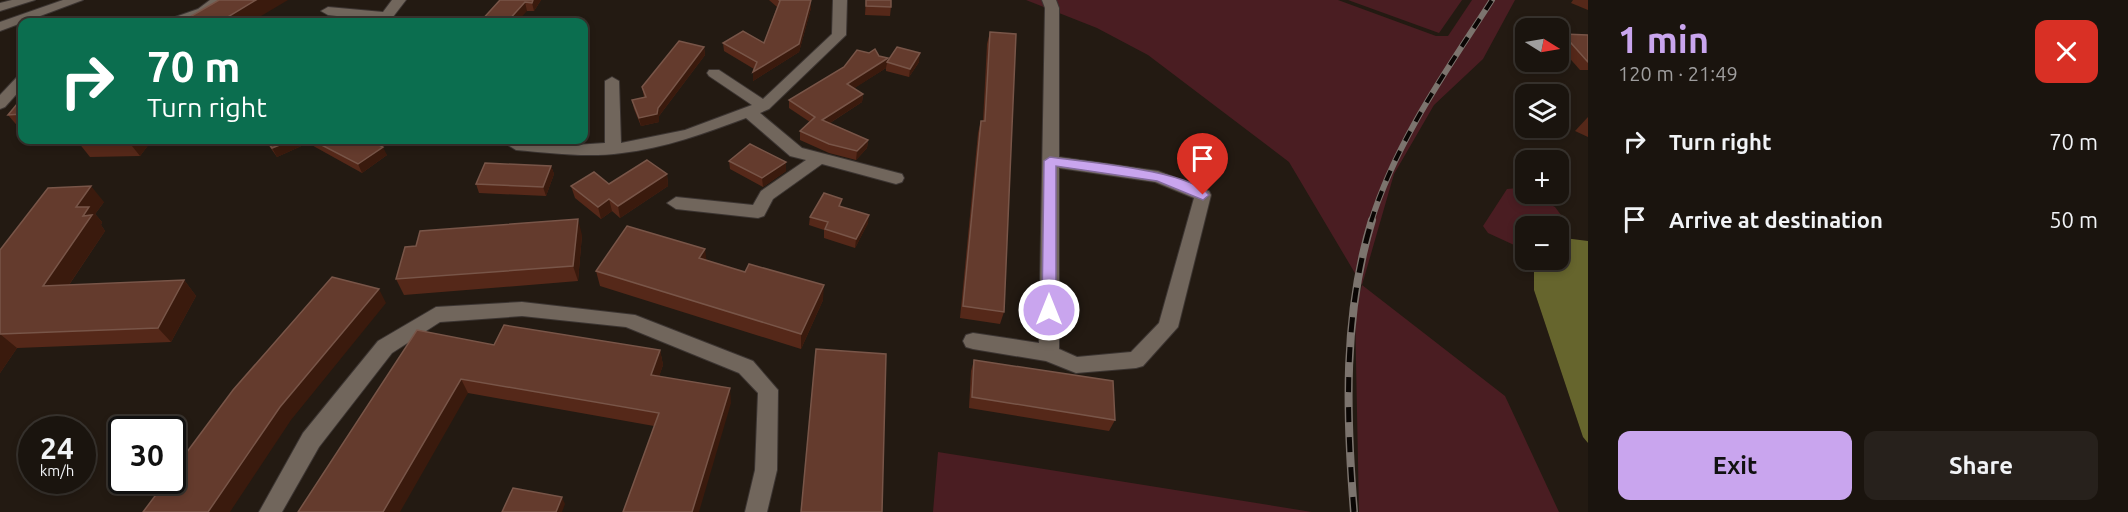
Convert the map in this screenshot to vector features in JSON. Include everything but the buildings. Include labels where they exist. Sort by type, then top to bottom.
[{"type":"street","points":[[0,8],[28,0]]},
{"type":"street","points":[[25,18],[76,0]]},
{"type":"street","points":[[182,18],[203,12],[218,0]]},
{"type":"street","points":[[385,18],[399,0]]},
{"type":"street","points":[[516,145],[575,150],[617,148],[688,134],[764,106],[839,35],[840,0]]},
{"type":"street","points":[[1049,0],[1052,8],[1049,353]]},
{"type":"street","points":[[53,8],[61,18]]},
{"type":"street","points":[[328,10],[378,18]]},
{"type":"street","points":[[0,27],[18,21]]},
{"type":"street","points":[[714,73],[764,106]]},
{"type":"street","points":[[612,81],[617,148]]},
{"type":"street","points":[[0,104],[18,84]]},
{"type":"street","points":[[748,112],[796,152],[896,178]]},
{"type":"street","points":[[676,203],[758,212],[767,195],[820,159]]},
{"type":"street","points":[[973,341],[1049,353],[1076,366],[1136,360],[1168,327],[1203,195],[1184,185],[1158,177],[1050,161]]},
{"type":"street","points":[[270,512],[311,440],[385,347],[436,315],[522,309],[627,320],[746,366],[768,390],[766,470],[756,512]]},
{"type":"shaded area","points":[[1026,0],[1338,0],[1436,36],[1448,36],[1472,0],[1515,0],[1483,59],[1434,105],[1394,174],[1362,285],[1289,162],[1148,55],[1097,28]]},
{"type":"shaded area","points":[[1348,0],[1462,0],[1439,33]]},
{"type":"shaded area","points":[[1515,188],[1515,204],[1549,204],[1555,207],[1561,216],[1515,216],[1515,245],[1488,233],[1483,226],[1507,189]]},
{"type":"shaded area","points":[[1569,239],[1588,241],[1588,443],[1583,437],[1534,290],[1534,270],[1569,270]]},
{"type":"shaded area","points":[[1362,285],[1505,396],[1559,512],[1359,512],[1355,310]]},
{"type":"shaded area","points":[[938,452],[1312,512],[933,512]]},
{"type":"railway","points":[[1371,222],[1394,163],[1408,135],[1492,0]]},
{"type":"railway","points":[[1354,512],[1349,438],[1351,328],[1356,292],[1372,220]]},
{"type":"route","points":[[1049,310],[1050,161],[1158,177],[1184,185],[1203,195]]}]
